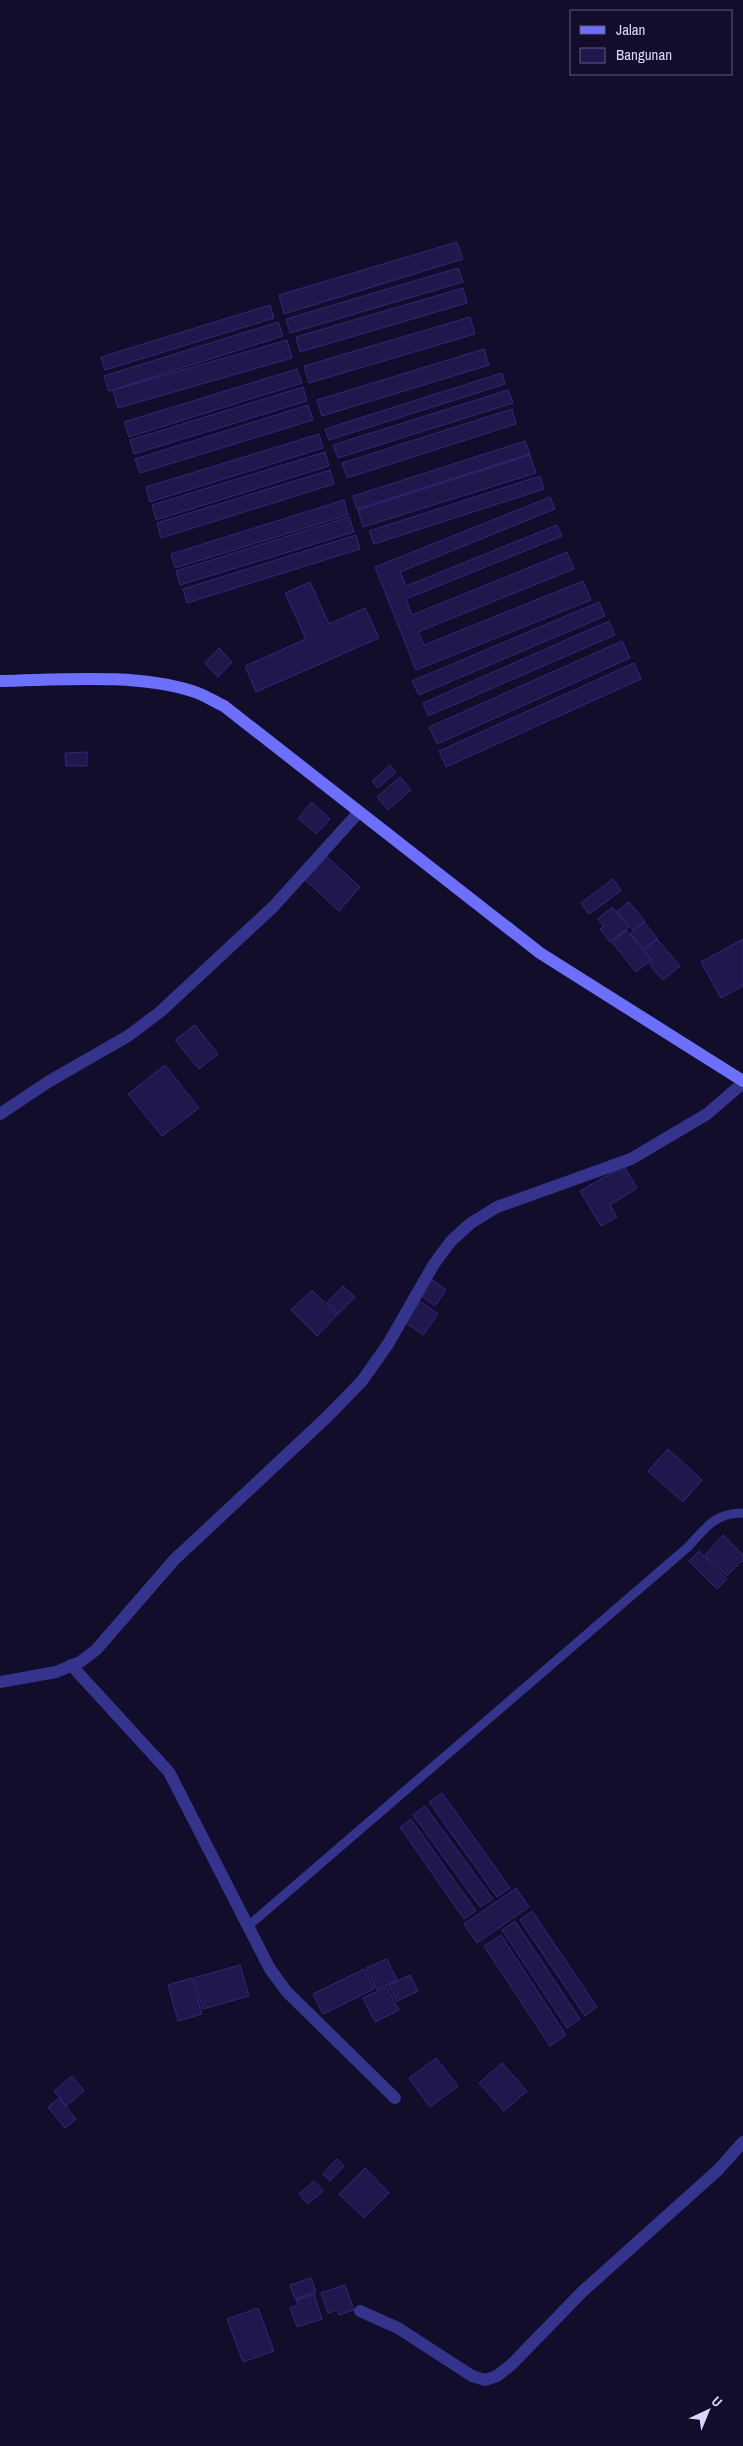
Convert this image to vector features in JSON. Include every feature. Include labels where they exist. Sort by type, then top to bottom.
[{"type":"street","points":[[0,681],[97,680],[161,684],[194,692],[224,706],[540,953],[743,1082],[707,1114],[645,1152],[631,1159],[497,1207],[472,1223],[450,1241],[434,1264],[388,1344],[362,1381],[327,1417],[174,1560],[96,1650],[56,1672],[0,1682]]},
{"type":"street","points":[[0,1114],[48,1082],[103,1052],[160,1012],[273,907],[359,812]]},
{"type":"street","points":[[71,1665],[169,1772],[185,1800],[247,1927],[270,1969],[287,1992],[395,2098]]},
{"type":"street","points":[[360,2311],[398,2328],[472,2376],[485,2380],[497,2376],[512,2364],[582,2292],[718,2170],[743,2142]]},
{"type":"lane","points":[[247,1927],[688,1548],[711,1522],[723,1514],[743,1513]]},
{"type":"building","points":[[457,242],[463,259],[284,314],[279,295]]},
{"type":"building","points":[[458,268],[463,282],[290,333],[286,319]]},
{"type":"building","points":[[463,288],[467,303],[300,352],[296,337]]},
{"type":"building","points":[[270,305],[274,318],[105,370],[101,357]]},
{"type":"building","points":[[470,317],[475,334],[309,383],[304,366]]},
{"type":"building","points":[[278,322],[283,336],[109,391],[104,376]]},
{"type":"building","points":[[287,340],[292,358],[118,408],[113,390]]},
{"type":"building","points":[[484,349],[489,365],[322,416],[317,400]]},
{"type":"building","points":[[297,369],[302,383],[129,437],[124,422]]},
{"type":"building","points":[[502,373],[505,384],[329,440],[325,429]]},
{"type":"building","points":[[303,387],[307,401],[134,454],[130,440]]},
{"type":"building","points":[[508,390],[513,403],[338,458],[333,445]]},
{"type":"building","points":[[308,405],[313,420],[140,473],[135,459]]},
{"type":"building","points":[[512,409],[516,424],[347,478],[342,463]]},
{"type":"building","points":[[319,434],[323,448],[150,502],[146,487]]},
{"type":"building","points":[[525,441],[530,454],[357,509],[353,496]]},
{"type":"building","points":[[325,452],[329,466],[156,520],[152,505]]},
{"type":"building","points":[[530,455],[536,473],[363,527],[358,510]]},
{"type":"building","points":[[330,470],[334,484],[161,538],[157,523]]},
{"type":"building","points":[[540,476],[544,489],[374,544],[369,531]]},
{"type":"building","points":[[550,497],[555,509],[400,572],[406,586],[557,525],[562,536],[406,599],[412,615],[567,552],[574,569],[418,632],[424,645],[583,581],[591,600],[416,670],[375,567]]},
{"type":"building","points":[[344,500],[348,515],[175,568],[171,554]]},
{"type":"building","points":[[349,517],[354,532],[180,585],[176,571]]},
{"type":"building","points":[[356,535],[360,549],[187,603],[183,589]]},
{"type":"building","points":[[310,582],[329,624],[365,608],[379,638],[256,692],[245,666],[306,639],[285,593]]},
{"type":"building","points":[[599,602],[605,616],[419,695],[412,681]]},
{"type":"building","points":[[609,621],[615,635],[428,716],[423,703]]},
{"type":"building","points":[[622,641],[630,658],[437,744],[429,727]]},
{"type":"building","points":[[219,648],[232,662],[218,677],[205,663]]},
{"type":"building","points":[[634,663],[641,679],[446,767],[439,751]]},
{"type":"building","points":[[87,752],[87,766],[66,766],[65,753]]},
{"type":"building","points":[[390,765],[396,772],[378,788],[372,781]]},
{"type":"building","points":[[400,777],[411,790],[388,810],[377,797]]},
{"type":"building","points":[[312,802],[330,819],[316,834],[298,818]]},
{"type":"building","points":[[327,857],[360,887],[339,911],[305,880]]},
{"type":"building","points":[[613,879],[621,891],[589,914],[581,903]]},
{"type":"building","points":[[629,902],[645,921],[633,930],[617,911]]},
{"type":"building","points":[[612,907],[629,927],[610,942],[600,929],[604,926],[598,919]]},
{"type":"building","points":[[644,922],[657,938],[644,949],[630,934]]},
{"type":"building","points":[[626,930],[651,960],[636,972],[612,942]]},
{"type":"building","points":[[657,939],[680,966],[663,980],[649,964],[653,961],[644,950]]},
{"type":"building","points":[[743,939],[743,986],[721,998],[701,962]]},
{"type":"building","points":[[195,1025],[218,1054],[199,1069],[175,1040]]},
{"type":"building","points":[[165,1065],[199,1108],[162,1136],[128,1094]]},
{"type":"building","points":[[624,1166],[637,1188],[610,1205],[617,1217],[601,1226],[580,1191]]},
{"type":"building","points":[[430,1278],[446,1290],[435,1306],[419,1294]]},
{"type":"building","points":[[343,1286],[355,1297],[338,1314],[327,1303]]},
{"type":"building","points":[[312,1290],[337,1315],[317,1336],[291,1310]]},
{"type":"building","points":[[420,1301],[438,1314],[423,1335],[405,1322]]},
{"type":"building","points":[[668,1449],[702,1480],[683,1502],[648,1471]]},
{"type":"building","points":[[723,1535],[743,1555],[743,1560],[727,1576],[705,1555]]},
{"type":"building","points":[[699,1551],[727,1579],[717,1589],[689,1561]]},
{"type":"building","points":[[442,1793],[510,1888],[497,1897],[429,1802]]},
{"type":"building","points":[[425,1806],[493,1899],[480,1907],[413,1815]]},
{"type":"building","points":[[411,1819],[476,1911],[464,1919],[400,1827]]},
{"type":"building","points":[[516,1888],[529,1907],[477,1943],[464,1924]]},
{"type":"building","points":[[532,1911],[597,2007],[585,2016],[520,1920]]},
{"type":"building","points":[[515,1921],[580,2019],[567,2028],[502,1930]]},
{"type":"building","points":[[501,1935],[566,2035],[550,2046],[484,1946]]},
{"type":"building","points":[[387,1959],[397,1980],[377,1990],[366,1968]]},
{"type":"building","points":[[240,1965],[249,1996],[203,2009],[194,1978]]},
{"type":"building","points":[[364,1969],[374,1989],[323,2014],[313,1994]]},
{"type":"building","points":[[410,1975],[418,1991],[397,2001],[389,1985]]},
{"type":"building","points":[[192,1978],[202,2014],[178,2021],[168,1985]]},
{"type":"building","points":[[387,1987],[399,2010],[375,2022],[363,1998]]},
{"type":"building","points":[[436,2058],[458,2086],[430,2107],[409,2078]]},
{"type":"building","points":[[502,2063],[527,2091],[504,2111],[479,2083]]},
{"type":"building","points":[[72,2076],[84,2091],[66,2106],[54,2091]]},
{"type":"building","points":[[59,2098],[76,2119],[65,2128],[48,2107]]},
{"type":"building","points":[[337,2159],[344,2166],[330,2181],[323,2174]]},
{"type":"building","points":[[365,2168],[389,2193],[364,2218],[339,2194]]},
{"type":"building","points":[[314,2181],[323,2191],[308,2204],[299,2194]]},
{"type":"building","points":[[311,2278],[316,2292],[295,2299],[290,2285]]},
{"type":"building","points":[[345,2285],[354,2310],[339,2315],[337,2310],[328,2313],[321,2293]]},
{"type":"building","points":[[314,2294],[322,2319],[297,2327],[290,2308],[298,2305],[296,2300]]},
{"type":"building","points":[[258,2308],[274,2351],[243,2362],[227,2319]]}]
